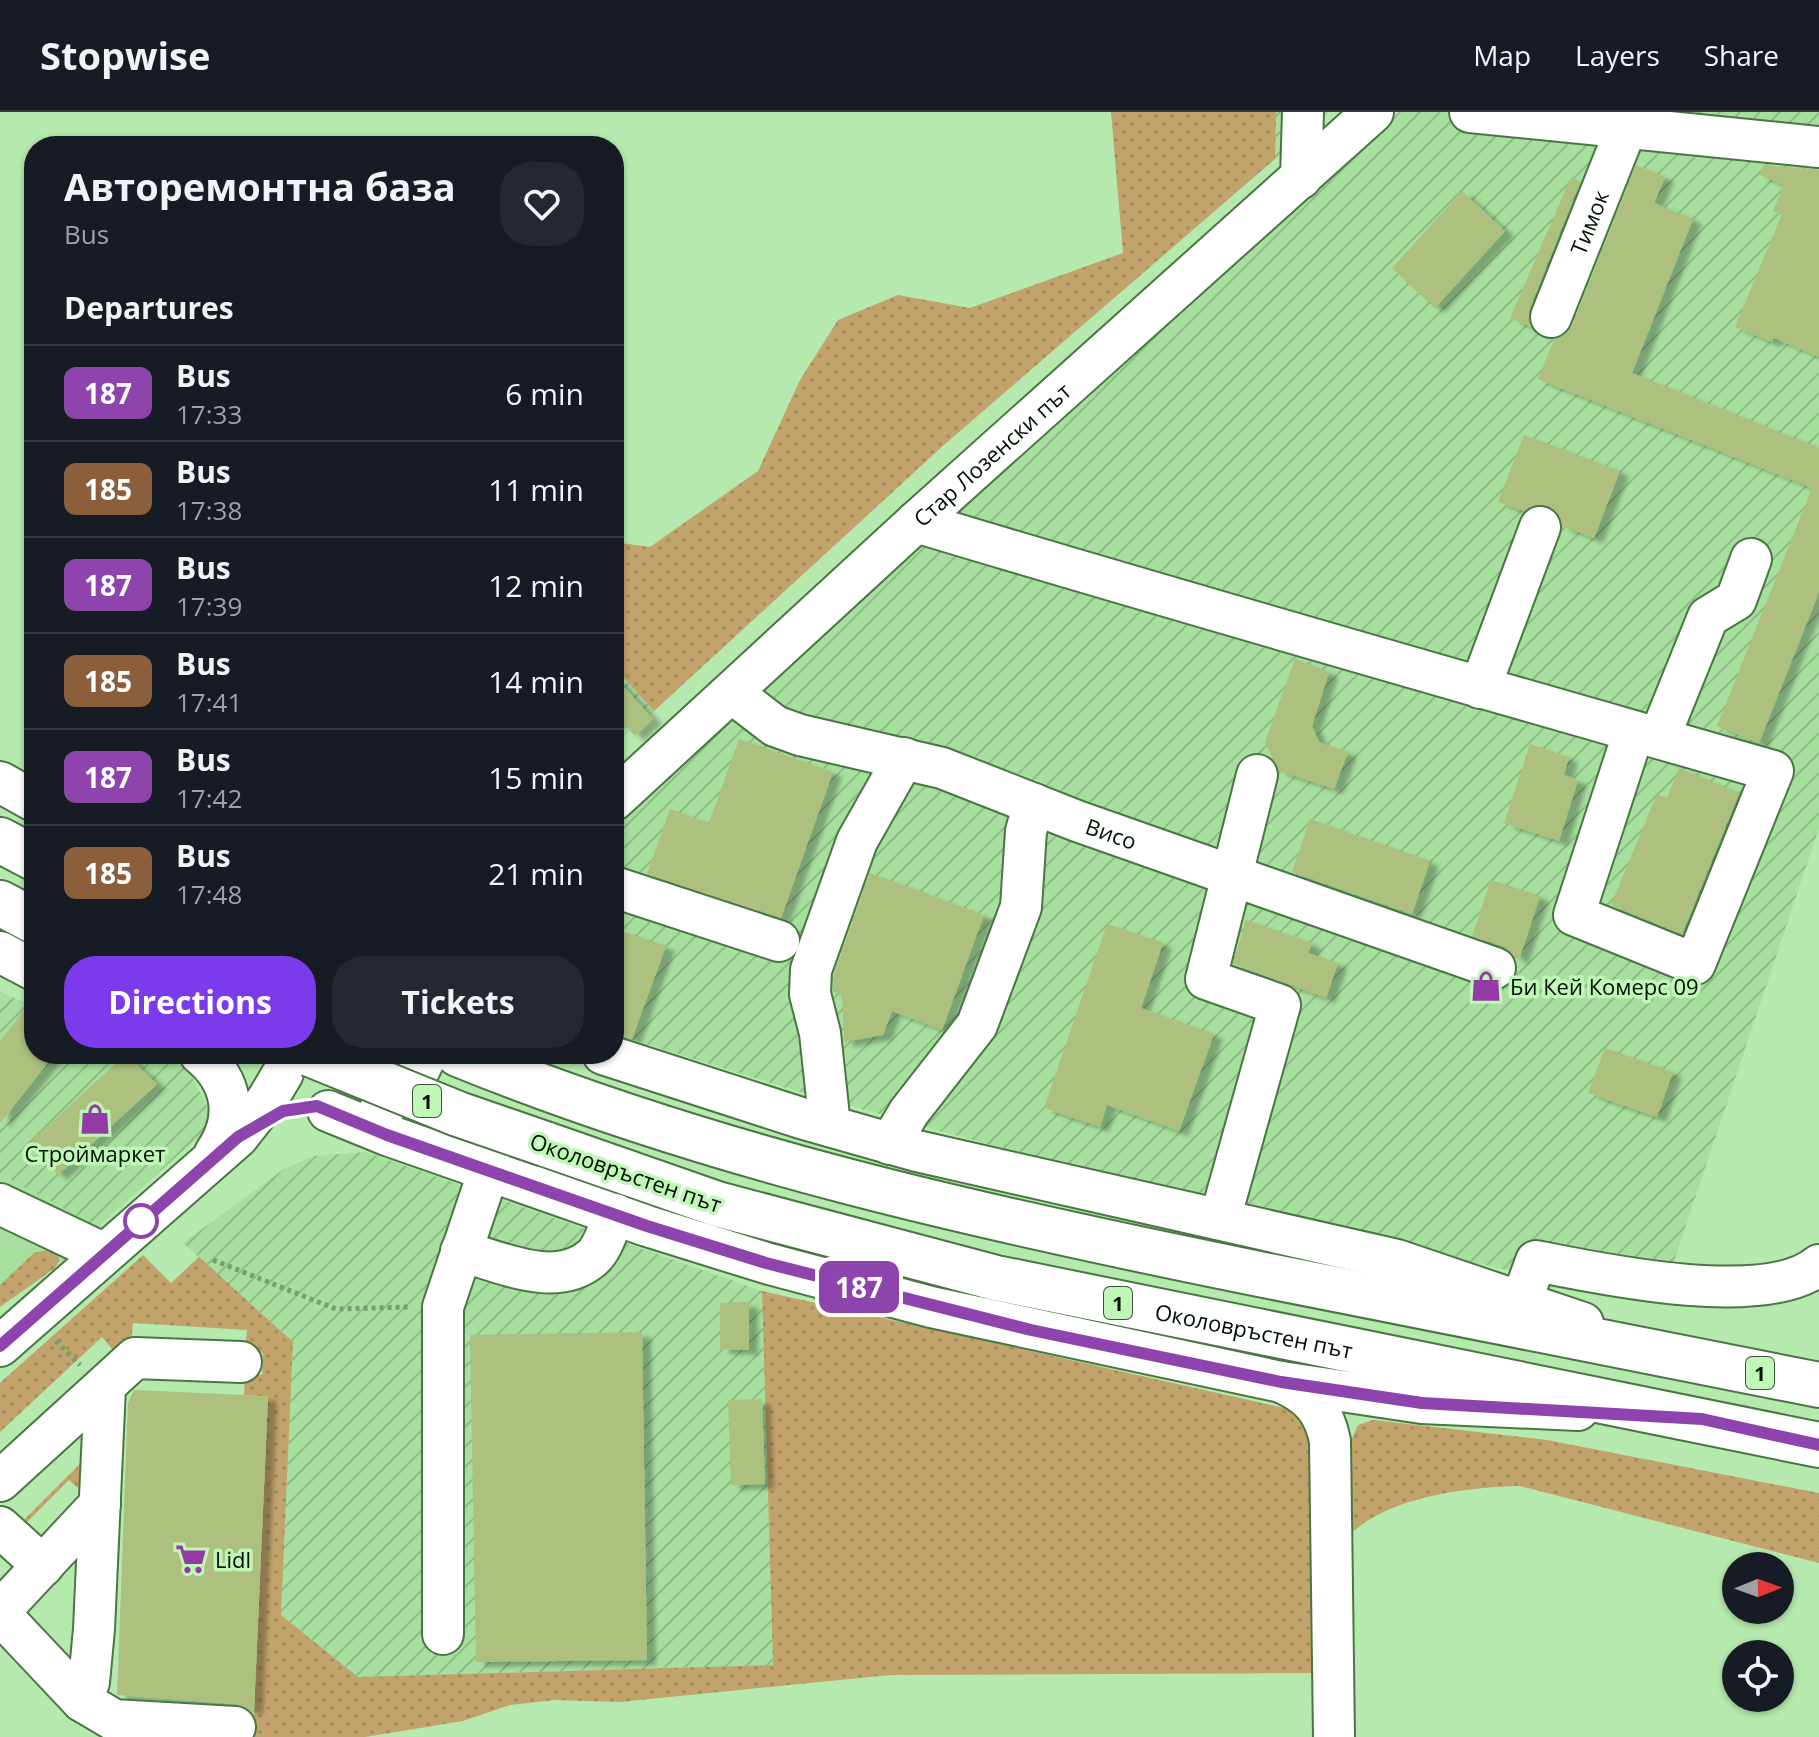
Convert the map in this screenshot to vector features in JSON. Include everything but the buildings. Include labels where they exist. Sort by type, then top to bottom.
[{"type":"highway","points":[[0,840],[24,853]]},
{"type":"highway","points":[[0,903],[24,916]]},
{"type":"highway","name":"Околовръстен път","points":[[302,1064],[717,1204],[996,1278],[1819,1445]]},
{"type":"highway","name":"1","points":[[485,1064],[565,1094],[820,1176],[1004,1221],[1819,1385]]},
{"type":"street","points":[[1301,178],[1303,112]]},
{"type":"street","name":"Стар Лозенски път","points":[[624,791],[916,522],[1373,112]]},
{"type":"street","points":[[1470,112],[1819,147]]},
{"type":"street","name":"Тимок","points":[[1551,317],[1626,129]]},
{"type":"street","points":[[916,522],[1480,688],[1646,735],[1773,771],[1695,964],[1574,915],[1646,735],[1708,617],[1736,600],[1751,559]]},
{"type":"street","points":[[1480,688],[1540,527]]},
{"type":"street","name":"Висо","points":[[732,693],[775,726],[800,735],[942,768],[1034,804],[1495,968]]},
{"type":"street","points":[[830,1126],[820,1033],[810,994],[811,970],[857,841],[904,758]]},
{"type":"street","points":[[1220,1219],[1280,1005],[1206,979],[1257,775]]},
{"type":"street","points":[[0,782],[24,795]]},
{"type":"street","points":[[890,1144],[909,1112],[977,1025],[1021,907],[1026,831],[1034,804]]},
{"type":"street","points":[[624,890],[779,941]]},
{"type":"street","points":[[0,952],[24,965]]},
{"type":"street","points":[[624,1061],[890,1144],[1032,1179],[1397,1260],[1701,1361]]},
{"type":"street","points":[[207,1166],[228,1131],[230,1105],[225,1082],[209,1064]]},
{"type":"street","points":[[0,1346],[238,1137],[287,1064]]},
{"type":"street","name":"Околовръстен път","points":[[291,1064],[295,1089],[322,1108],[369,1129],[766,1263],[931,1307],[1281,1382],[1422,1403],[1702,1419]]},
{"type":"street","points":[[238,1137],[283,1111],[322,1108],[350,1115],[384,1108],[411,1087],[422,1064]]},
{"type":"street","points":[[443,1634],[443,1307],[489,1170]]},
{"type":"street","points":[[0,1204],[103,1253]]},
{"type":"street","points":[[461,1251],[528,1270],[567,1273],[594,1257],[615,1214]]},
{"type":"street","points":[[1521,1302],[1536,1261],[1599,1274],[1733,1289],[1809,1274],[1819,1265]]},
{"type":"street","points":[[0,1481],[135,1358],[241,1362]]},
{"type":"street","points":[[1281,1382],[1303,1393],[1323,1415],[1332,1461],[1334,1737]]},
{"type":"street","points":[[82,1701],[89,1682],[94,1629],[105,1387]]},
{"type":"street","points":[[1332,1461],[1342,1429],[1358,1411],[1387,1403],[1422,1403]]},
{"type":"street","points":[[100,1504],[0,1613],[82,1701],[114,1720],[235,1727]]},
{"type":"street","points":[[0,1527],[43,1566]]},
{"type":"street","points":[[54,1673],[94,1629]]},
{"type":"path","points":[[213,1260],[336,1309],[443,1307]]},
{"type":"shaded area","points":[[1111,112],[1276,112],[1275,159],[945,444],[654,711],[624,678],[624,543],[650,547],[758,471],[800,380],[838,320],[898,295],[970,308],[1123,253]]},
{"type":"shaded area","points":[[1276,112],[1329,112],[1275,159]]},
{"type":"shaded area","points":[[1399,112],[1819,112],[1819,828],[1660,1303],[1187,1200],[790,1089],[624,1037],[624,815]]},
{"type":"shaded area","points":[[624,678],[654,711],[624,736]]},
{"type":"shaded area","points":[[0,992],[24,1002],[24,1064],[176,1064],[188,1069],[209,1110],[204,1132],[98,1227],[0,1174]]},
{"type":"shaded area","points":[[366,1152],[762,1291],[773,1665],[358,1677],[281,1615],[293,1342],[183,1243],[284,1169],[313,1156]]},
{"type":"shaded area","points":[[0,1174],[98,1227],[55,1268],[0,1307]]},
{"type":"shaded area","points":[[47,1250],[58,1252],[59,1261],[55,1268],[0,1307],[0,1285],[34,1253]]},
{"type":"shaded area","points":[[143,1255],[171,1283],[199,1257],[293,1342],[281,1615],[358,1677],[773,1665],[762,1291],[1298,1411],[1314,1437],[1315,1673],[890,1675],[620,1702],[555,1700],[510,1705],[463,1721],[365,1737],[253,1737],[268,1397],[244,1395],[245,1374],[262,1375],[263,1353],[245,1351],[247,1330],[133,1323],[131,1344],[118,1356],[102,1337],[0,1432],[0,1383]]},
{"type":"shaded area","points":[[1373,1420],[1547,1440],[1819,1493],[1819,1563],[1794,1557],[1794,1552],[1776,1552],[1520,1486],[1452,1492],[1403,1504],[1381,1513],[1346,1539],[1350,1443],[1358,1425]]},
{"type":"shaded area","points":[[89,1455],[86,1495],[69,1480],[21,1528],[18,1526]]},
{"type":"bus line","name":"187","points":[[0,1346],[238,1137],[283,1111],[317,1106],[369,1129],[647,1226],[766,1263],[1031,1330],[1281,1382],[1422,1403],[1702,1419],[1819,1445]]},
{"type":"place","name":"Би Кей Комерс 09","points":[[1486,986]]},
{"type":"place","name":"Строймаркет","points":[[95,1119]]},
{"type":"place","name":"Lidl","points":[[191,1559]]}]
